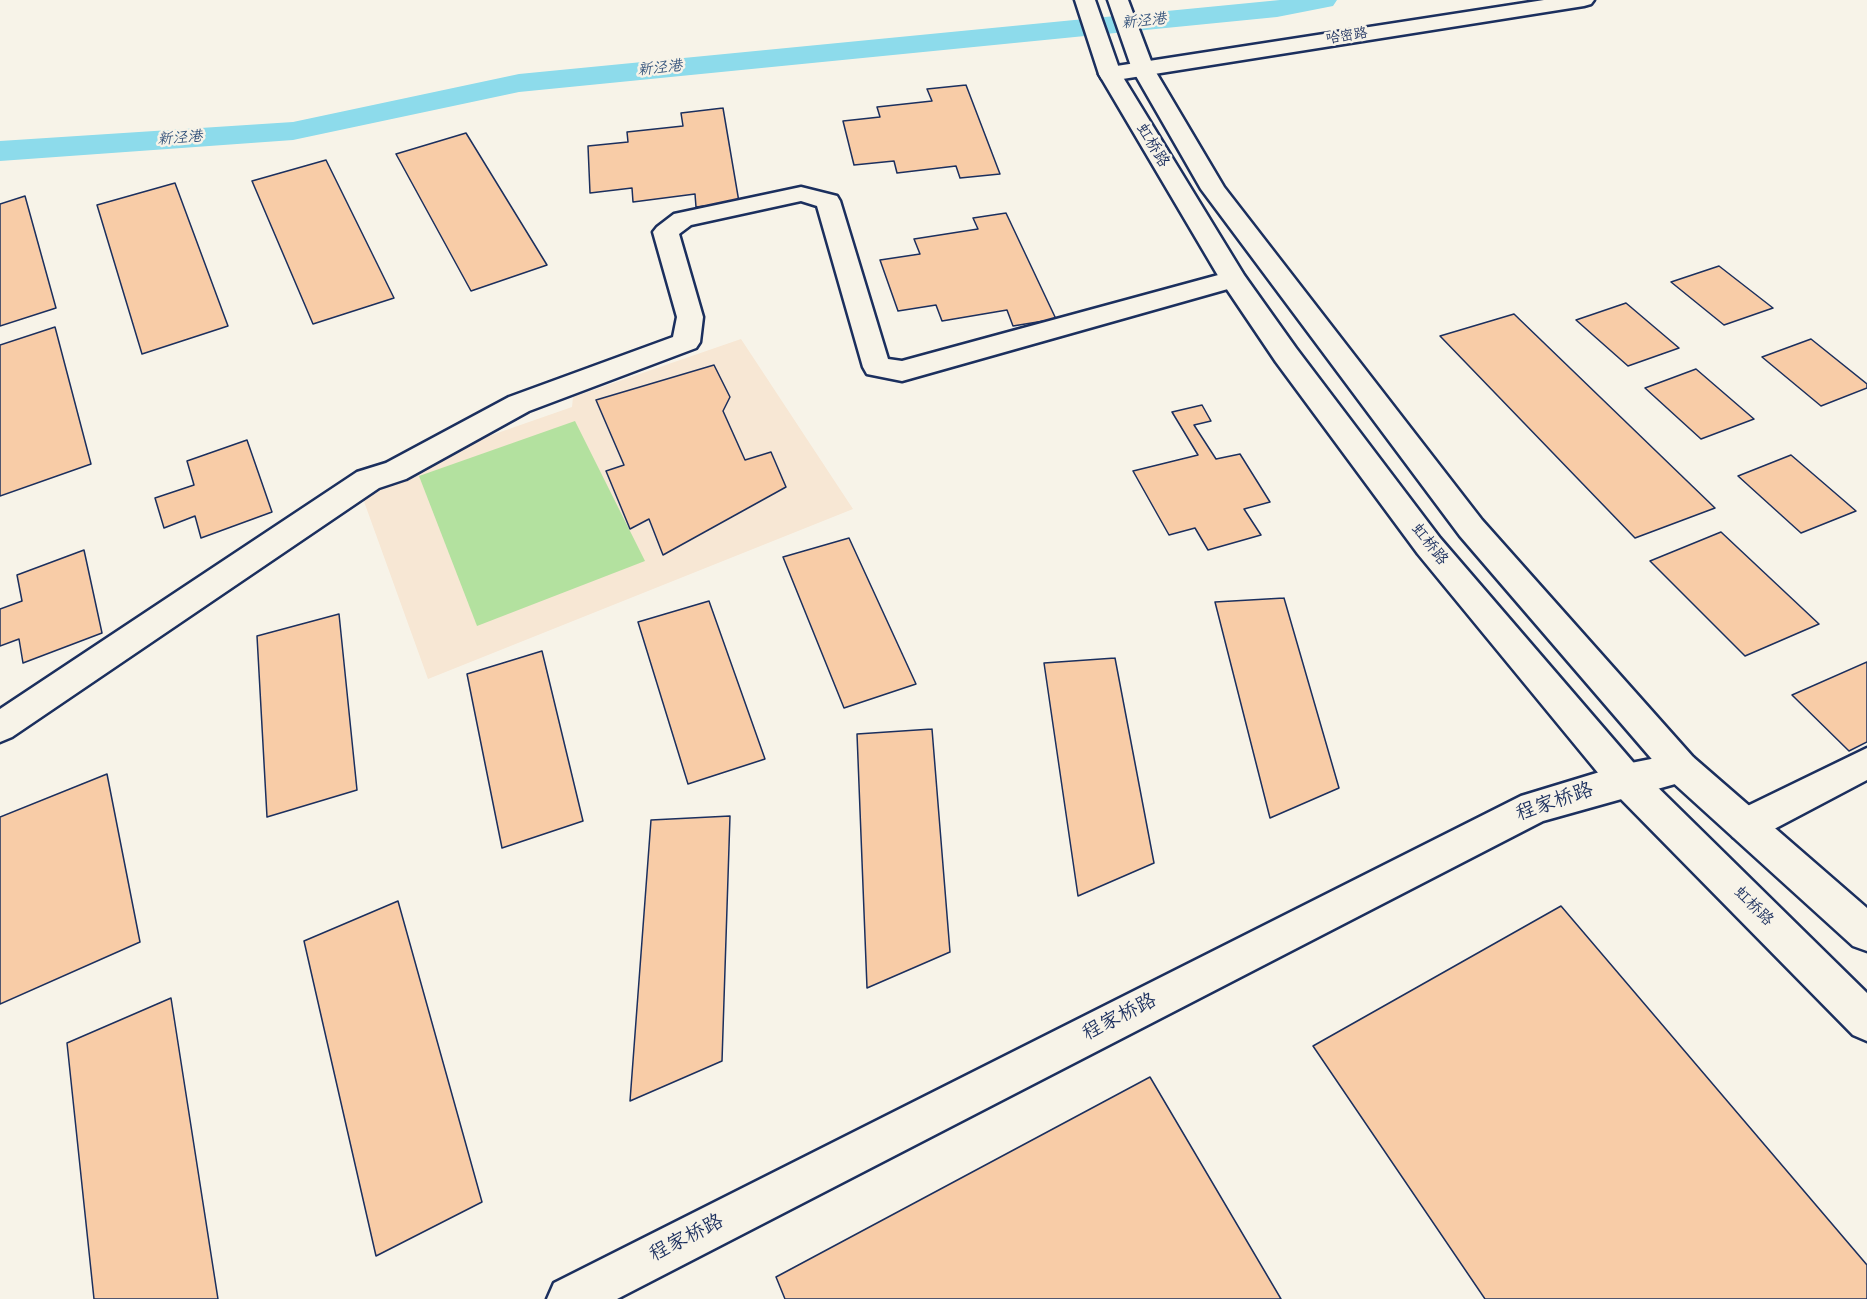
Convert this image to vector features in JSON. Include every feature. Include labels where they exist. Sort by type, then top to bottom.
[{"type":"street","name":"虹桥路","points":[[1085,0],[1110,74],[1233,279],[1286,355],[1429,546],[1626,780],[1867,1021]]},
{"type":"street","name":"虹桥路","points":[[1118,0],[1143,69],[1213,189],[1464,519],[1681,768],[1867,933]]},
{"type":"street","name":"哈密路","points":[[1110,74],[1584,0]]},
{"type":"street","points":[[0,727],[368,480],[396,471],[519,404],[686,342],[690,317],[666,232],[683,219],[801,194],[828,201],[877,367],[902,371],[1233,279]]},
{"type":"street","points":[[1746,825],[1867,763]]},
{"type":"street","name":"程家桥路","points":[[570,1299],[1534,807],[1626,780],[1681,768]]},
{"type":"shaded area","points":[[741,339],[853,509],[428,679],[357,482],[572,407],[573,397]]},
{"type":"green space","points":[[575,421],[645,561],[477,626],[419,476]]},
{"type":"building","points":[[966,85],[1000,174],[960,178],[956,166],[897,173],[894,161],[854,165],[843,121],[880,117],[877,107],[932,101],[927,89]]},
{"type":"building","points":[[723,108],[739,202],[696,207],[695,194],[633,202],[632,188],[590,193],[588,146],[628,142],[627,132],[683,126],[681,113]]},
{"type":"building","points":[[466,133],[547,265],[471,291],[396,154]]},
{"type":"building","points":[[326,160],[394,298],[313,324],[252,181]]},
{"type":"building","points":[[175,183],[228,326],[142,354],[97,205]]},
{"type":"building","points":[[25,196],[56,308],[0,326],[0,204]]},
{"type":"building","points":[[1006,213],[1056,319],[1013,326],[1007,310],[942,321],[936,305],[898,311],[880,260],[920,254],[914,239],[978,229],[973,218]]},
{"type":"building","points":[[1719,266],[1773,308],[1724,325],[1671,282]]},
{"type":"building","points":[[1626,303],[1679,348],[1628,366],[1576,320]]},
{"type":"building","points":[[1514,314],[1715,508],[1635,538],[1440,336]]},
{"type":"building","points":[[55,327],[91,464],[0,496],[0,345]]},
{"type":"building","points":[[1811,339],[1867,384],[1867,388],[1821,406],[1762,357]]},
{"type":"building","points":[[714,365],[730,397],[723,411],[745,460],[771,452],[786,487],[663,555],[649,519],[630,529],[606,471],[624,465],[596,400]]},
{"type":"building","points":[[1696,369],[1754,419],[1701,439],[1645,388]]},
{"type":"building","points":[[1202,405],[1211,421],[1194,425],[1216,459],[1240,454],[1270,502],[1244,509],[1261,535],[1208,550],[1195,528],[1169,535],[1133,471],[1198,455],[1172,412]]},
{"type":"building","points":[[247,440],[272,512],[201,538],[195,516],[164,528],[155,498],[194,485],[187,461]]},
{"type":"building","points":[[1791,455],[1856,511],[1801,533],[1738,476]]},
{"type":"building","points":[[1721,532],[1819,624],[1745,656],[1650,561]]},
{"type":"building","points":[[849,538],[916,684],[844,708],[783,557]]},
{"type":"building","points":[[84,550],[102,633],[23,663],[19,639],[0,646],[0,609],[22,601],[17,575]]},
{"type":"building","points":[[1284,598],[1339,788],[1270,818],[1215,602]]},
{"type":"building","points":[[709,601],[765,759],[688,784],[638,622]]},
{"type":"building","points":[[339,614],[357,790],[267,817],[257,636]]},
{"type":"building","points":[[542,651],[583,821],[502,848],[467,674]]},
{"type":"building","points":[[1115,658],[1154,863],[1078,896],[1044,663]]},
{"type":"building","points":[[1867,662],[1867,742],[1849,751],[1792,695]]},
{"type":"building","points":[[932,729],[950,952],[867,988],[857,734]]},
{"type":"building","points":[[107,774],[140,942],[0,1004],[0,817]]},
{"type":"building","points":[[730,816],[722,1061],[630,1101],[651,820]]},
{"type":"building","points":[[398,901],[482,1202],[376,1256],[304,941]]},
{"type":"building","points":[[1561,906],[1867,1265],[1867,1299],[1485,1299],[1313,1046]]},
{"type":"building","points":[[171,998],[218,1299],[94,1299],[67,1043]]},
{"type":"building","points":[[1150,1077],[1281,1299],[785,1299],[776,1277]]},
{"type":"waterway","name":"新泾港","points":[[0,151],[293,131],[519,83],[1277,9],[1323,0]]}]
